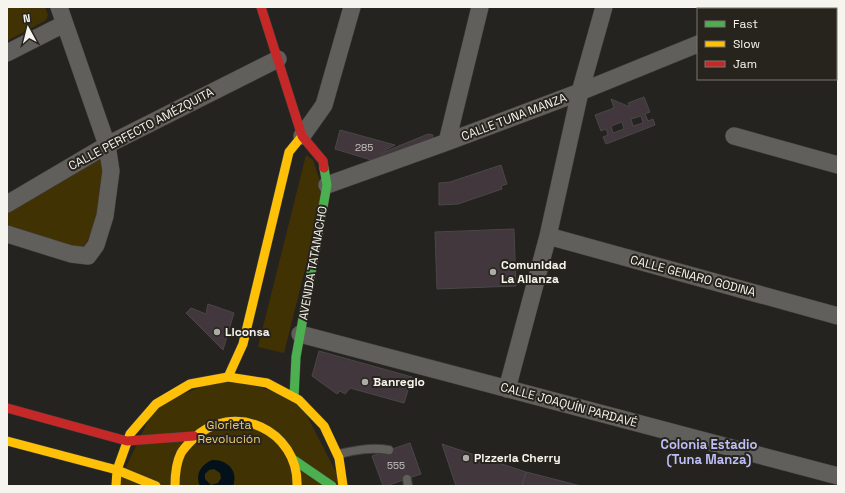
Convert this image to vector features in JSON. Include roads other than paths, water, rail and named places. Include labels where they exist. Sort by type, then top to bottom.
[{"type":"street","points":[[7,234],[71,254],[88,256],[96,245],[105,216],[112,171],[107,145],[59,7]]},
{"type":"street","points":[[261,7],[302,136]]},
{"type":"street","points":[[228,377],[243,344],[289,152],[324,106],[352,7]]},
{"type":"street","points":[[447,142],[480,7]]},
{"type":"street","points":[[506,389],[548,236],[580,92],[604,7]]},
{"type":"street","points":[[7,53],[64,24]]},
{"type":"street","name":"CALLE TUNA MANZA","points":[[327,185],[580,92],[697,44]]},
{"type":"street","name":"CALLE PERFECTO AMÉZQUITA","points":[[7,204],[107,145],[278,59]]},
{"type":"street","name":"AVENIDA TATANACHO","points":[[294,398],[296,357],[327,185],[323,161],[302,136]]},
{"type":"street","points":[[734,136],[838,165]]},
{"type":"street","name":"CALLE GENARO GODINA","points":[[548,236],[838,316]]},
{"type":"street","name":"CALLE JOAQUÍN PARDAVÉ","points":[[300,334],[838,476]]},
{"type":"street","points":[[116,486],[117,470],[130,434],[156,404],[190,384],[228,377],[267,383],[299,400],[324,426],[338,455],[343,486]]},
{"type":"street","points":[[7,408],[127,441],[194,436]]},
{"type":"street","points":[[175,486],[175,473],[181,453],[194,436],[211,426],[230,421],[250,422],[268,430],[283,442],[294,460],[298,480],[297,486]]},
{"type":"street","points":[[7,441],[117,470],[156,486]]},
{"type":"street","points":[[294,460],[332,486]]},
{"type":"lane","points":[[338,455],[361,449],[378,448],[389,450]]},
{"type":"place","name":"Comunidad La Alianza","points":[[493,272]]},
{"type":"place","name":"Liconsa","points":[[217,332]]},
{"type":"place","name":"Banregio","points":[[365,382]]},
{"type":"place","name":"Pizzeria Cherry","points":[[466,458]]},
{"type":"district","name":"Colonia Estadio (Tuna Manza)","points":[[709,452]]},
{"type":"park label","name":"Glorieta Revolución","points":[[229,432]]}]
